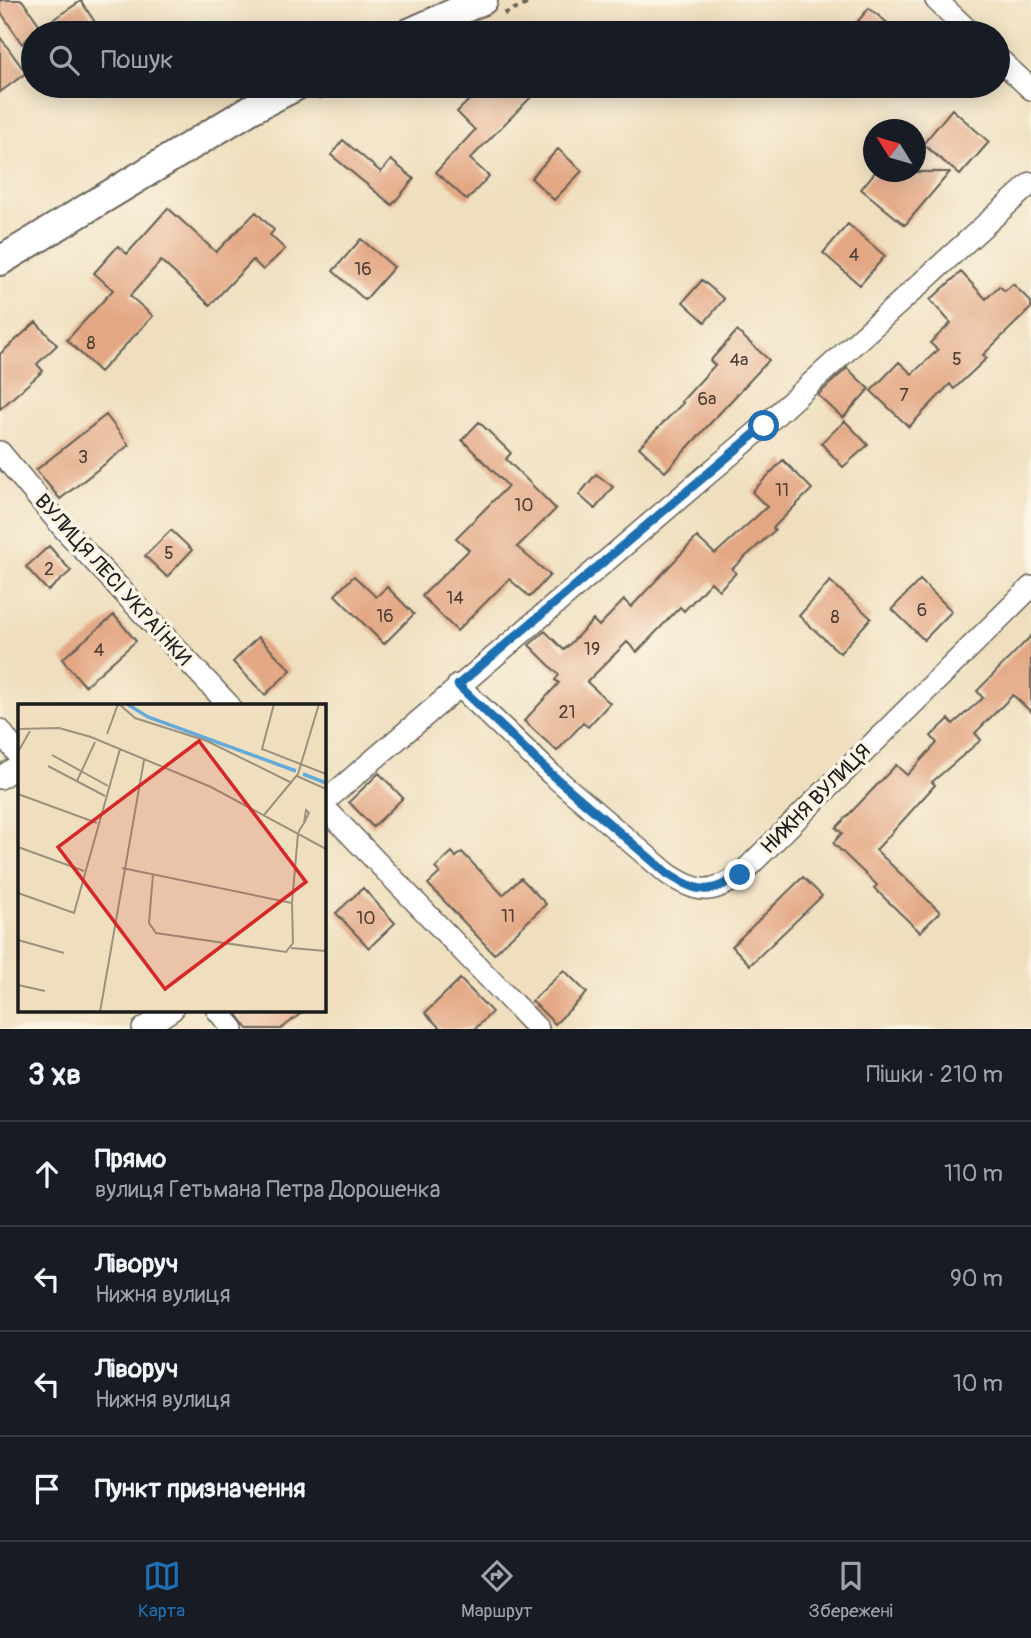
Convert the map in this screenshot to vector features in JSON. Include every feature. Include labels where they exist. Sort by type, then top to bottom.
[{"type":"street","points":[[436,21],[483,0]]},
{"type":"street","points":[[936,0],[958,21]]},
{"type":"street","points":[[1010,69],[1031,89]]},
{"type":"street","points":[[0,261],[273,98]]},
{"type":"street","points":[[326,802],[458,685],[764,426],[1031,183]]},
{"type":"street","name":"ВУЛИЦЯ ЛЕСІ УКРАЇНКИ","points":[[0,452],[65,530],[228,704]]},
{"type":"street","name":"НИЖНЯ ВУЛИЦЯ","points":[[458,685],[551,774],[668,874],[686,886],[702,890],[721,888],[740,875],[1031,587]]},
{"type":"street","points":[[0,730],[18,754]]},
{"type":"street","points":[[0,778],[18,766]]},
{"type":"street","points":[[326,806],[538,1029]]},
{"type":"street","points":[[143,1029],[169,1012]]},
{"type":"street","points":[[219,1012],[233,1029]]},
{"type":"building","points":[[0,0],[22,0],[37,21],[21,21],[21,42],[0,11]]},
{"type":"building","points":[[81,1],[94,21],[51,21]]},
{"type":"building","points":[[869,8],[885,21],[858,21]]},
{"type":"building","points":[[0,37],[21,66],[21,77],[0,92]]},
{"type":"building","points":[[471,98],[530,98],[470,159],[489,176],[467,200],[436,172],[475,130],[457,112]]},
{"type":"building","points":[[952,109],[989,142],[960,175],[926,147],[926,140]]},
{"type":"building","points":[[343,140],[381,172],[391,160],[414,179],[392,205],[331,155]]},
{"type":"building","points":[[558,149],[582,171],[554,200],[531,178]]},
{"type":"building","points":[[926,172],[950,172],[905,225],[861,189],[867,182],[926,182]]},
{"type":"building","points":[[168,208],[216,252],[256,212],[274,230],[270,235],[285,249],[263,270],[253,260],[210,305],[161,261],[130,296],[153,316],[100,372],[67,340],[113,290],[94,273],[118,246],[127,254]]},
{"type":"building","points":[[848,224],[885,256],[860,285],[823,253]]},
{"type":"building","points":[[361,239],[394,267],[365,300],[333,271]]},
{"type":"building","points":[[961,272],[986,299],[999,286],[1005,291],[1013,284],[1031,302],[1031,308],[983,355],[987,358],[954,389],[950,384],[909,427],[871,391],[899,362],[912,374],[938,350],[930,343],[951,323],[930,300]]},
{"type":"building","points":[[702,280],[724,299],[705,322],[683,302]]},
{"type":"building","points":[[36,322],[57,345],[37,364],[43,371],[0,409],[0,354]]},
{"type":"building","points":[[737,331],[769,360],[665,472],[639,447],[683,403],[681,402],[715,365],[710,361]]},
{"type":"building","points":[[847,368],[869,389],[843,418],[818,395]]},
{"type":"building","points":[[106,415],[129,445],[60,499],[36,470]]},
{"type":"building","points":[[845,421],[868,445],[843,467],[821,443]]},
{"type":"building","points":[[479,422],[511,453],[506,459],[556,509],[517,547],[550,575],[530,597],[509,579],[457,631],[422,596],[469,550],[456,538],[508,486],[462,440]]},
{"type":"building","points":[[783,460],[812,489],[773,528],[775,530],[732,569],[736,573],[719,590],[711,582],[684,611],[680,607],[637,652],[627,642],[587,682],[610,703],[588,727],[583,723],[557,751],[524,721],[559,683],[555,680],[559,675],[529,645],[545,631],[564,650],[593,620],[599,626],[624,600],[631,607],[697,537],[715,554],[767,507],[752,492]]},
{"type":"building","points":[[596,474],[613,487],[595,509],[579,495]]},
{"type":"building","points":[[171,530],[192,550],[167,577],[145,556]]},
{"type":"building","points":[[49,546],[71,571],[48,591],[26,567]]},
{"type":"building","points":[[354,576],[376,597],[387,587],[414,614],[384,644],[335,595]]},
{"type":"building","points":[[920,580],[952,611],[924,640],[892,609]]},
{"type":"building","points":[[830,581],[871,618],[840,653],[799,616]]},
{"type":"building","points":[[114,615],[136,641],[85,686],[62,659]]},
{"type":"building","points":[[1031,636],[1031,712],[1013,695],[975,733],[981,740],[932,782],[935,785],[876,850],[940,912],[920,932],[874,888],[877,885],[833,843],[842,833],[836,828],[896,765],[907,775],[937,743],[931,736],[949,719],[953,724],[983,698],[977,691]]},
{"type":"building","points":[[258,637],[291,670],[265,695],[233,662]]},
{"type":"building","points":[[379,773],[403,798],[373,827],[349,802]]},
{"type":"building","points":[[452,852],[456,857],[462,852],[503,895],[521,878],[546,904],[494,954],[428,884],[440,873],[435,868]]},
{"type":"building","points":[[803,877],[822,896],[750,965],[732,946]]},
{"type":"building","points":[[363,888],[395,923],[369,948],[336,913]]},
{"type":"building","points":[[564,970],[587,993],[555,1024],[532,1001]]},
{"type":"building","points":[[460,979],[492,1012],[475,1029],[441,1029],[425,1013]]},
{"type":"building","points":[[235,1012],[302,1012],[281,1029],[248,1029]]},
{"type":"route","points":[[740,875],[721,888],[702,890],[686,886],[668,874],[551,774],[458,685],[764,426]]}]
